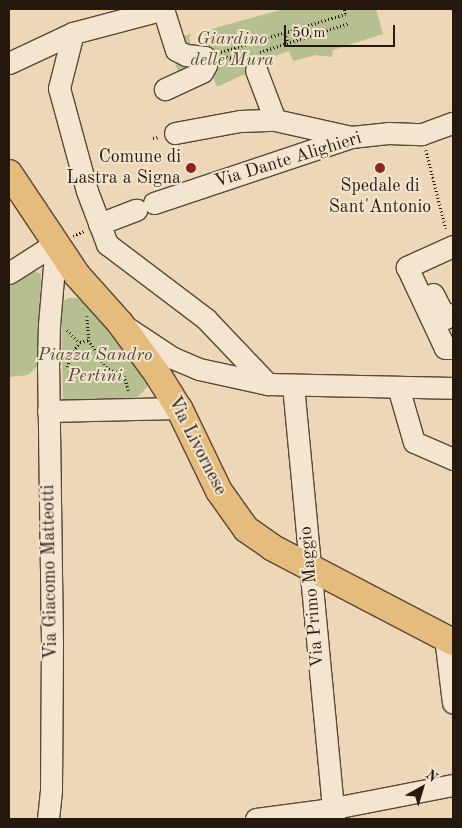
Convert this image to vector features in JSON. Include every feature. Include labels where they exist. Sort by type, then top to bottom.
[{"type":"main road","name":"Via Livornese","points":[[9,173],[77,275],[120,323],[158,375],[179,408],[219,491],[231,511],[246,529],[273,548],[451,646]]},
{"type":"street","points":[[9,63],[73,33],[163,9],[176,50],[186,55],[213,55]]},
{"type":"street","points":[[73,33],[59,88],[87,191],[107,244],[206,319],[268,384]]},
{"type":"street","points":[[165,88],[202,72],[213,55]]},
{"type":"street","points":[[247,67],[275,120]]},
{"type":"street","points":[[175,133],[240,120],[275,120],[351,137]]},
{"type":"street","name":"Via Dante Alighieri","points":[[100,224],[145,206],[351,137],[388,133],[422,134],[453,123]]},
{"type":"street","points":[[413,265],[450,240]]},
{"type":"street","points":[[9,273],[56,243]]},
{"type":"street","name":"Via Giacomo Matteotti","points":[[56,243],[57,326]]},
{"type":"street","points":[[413,265],[445,318],[453,314]]},
{"type":"street","points":[[413,265],[445,348],[453,348]]},
{"type":"street","name":"Via Giacomo Matteotti","points":[[48,819],[51,789],[52,643],[48,411],[62,295],[77,275]]},
{"type":"street","points":[[120,323],[173,358],[199,369],[268,384],[453,388]]},
{"type":"street","name":"Via Primo Maggio","points":[[293,385],[333,814]]},
{"type":"street","points":[[398,387],[414,442],[453,459]]},
{"type":"street","points":[[48,411],[179,408]]},
{"type":"street","points":[[451,646],[453,703]]},
{"type":"street","points":[[256,819],[333,814],[453,785]]},
{"type":"path","points":[[213,55],[345,14],[344,9]]},
{"type":"path","points":[[213,55],[233,58],[247,67],[256,53],[349,23]]},
{"type":"path","points":[[285,34],[288,43]]},
{"type":"path","points":[[422,134],[450,240]]},
{"type":"path","points":[[56,243],[100,224]]},
{"type":"path","points":[[86,312],[89,340],[106,367],[124,376],[128,387]]},
{"type":"path","points":[[57,326],[80,342]]},
{"type":"path","points":[[67,367],[73,351],[80,342],[89,340]]},
{"type":"green space","name":"Giardino delle Mura","points":[[284,9],[376,9],[383,34],[333,50],[332,57],[316,55],[293,61],[289,51],[267,59],[269,68],[240,76],[217,87],[211,72],[178,72],[167,39],[192,34],[189,37],[191,46],[207,41],[204,31]]},
{"type":"green space","points":[[35,271],[41,274],[39,365],[28,375],[9,377],[9,282]]},
{"type":"green space","name":"Piazza Sandro Pertini","points":[[69,298],[78,298],[105,321],[148,386],[137,398],[63,402],[61,302]]},
{"type":"place","name":"Comune di Lastra a Signa","points":[[191,168]]},
{"type":"place","name":"Spedale di Sant'Antonio","points":[[380,168]]}]
